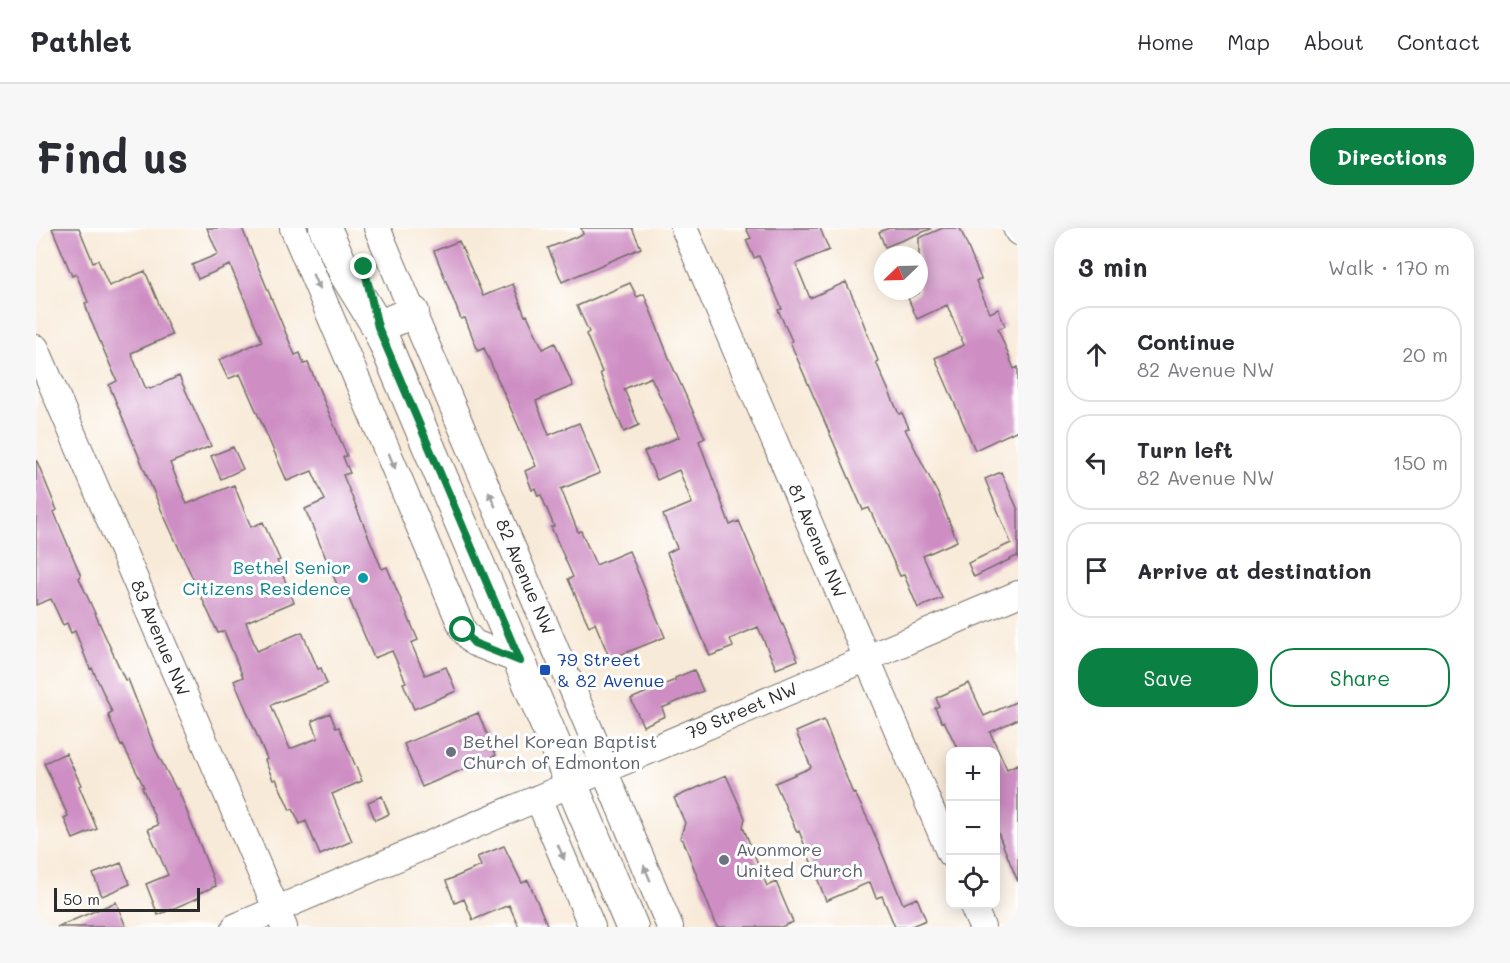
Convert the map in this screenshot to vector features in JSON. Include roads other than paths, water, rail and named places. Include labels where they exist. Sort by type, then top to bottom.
[{"type":"main road","name":"82 Avenue NW","points":[[325,228],[346,275],[378,327],[632,927]]},
{"type":"main road","name":"82 Avenue NW","points":[[348,228],[364,267],[378,327]]},
{"type":"main road","points":[[378,327],[413,312]]},
{"type":"street","points":[[293,228],[463,630],[474,643],[520,661]]},
{"type":"street","name":"82 Avenue NW","points":[[377,228],[597,747],[604,770],[670,927]]},
{"type":"street","name":"81 Avenue NW","points":[[684,228],[946,842]]},
{"type":"street","points":[[1016,228],[1018,232]]},
{"type":"street","name":"83 Avenue NW","points":[[36,348],[281,918]]},
{"type":"street","name":"79 Street NW","points":[[235,927],[281,918],[572,783],[1018,594]]},
{"type":"street","points":[[538,798],[592,927]]},
{"type":"street","points":[[974,909],[982,927]]},
{"type":"place","name":"Bethel Senior Citizens Residence","points":[[363,578]]},
{"type":"place","name":"79 Street & 82 Avenue","points":[[545,670]]},
{"type":"place","name":"Bethel Korean Baptist Church of Edmonton","points":[[451,752]]},
{"type":"place","name":"Avonmore United Church","points":[[724,860]]}]
